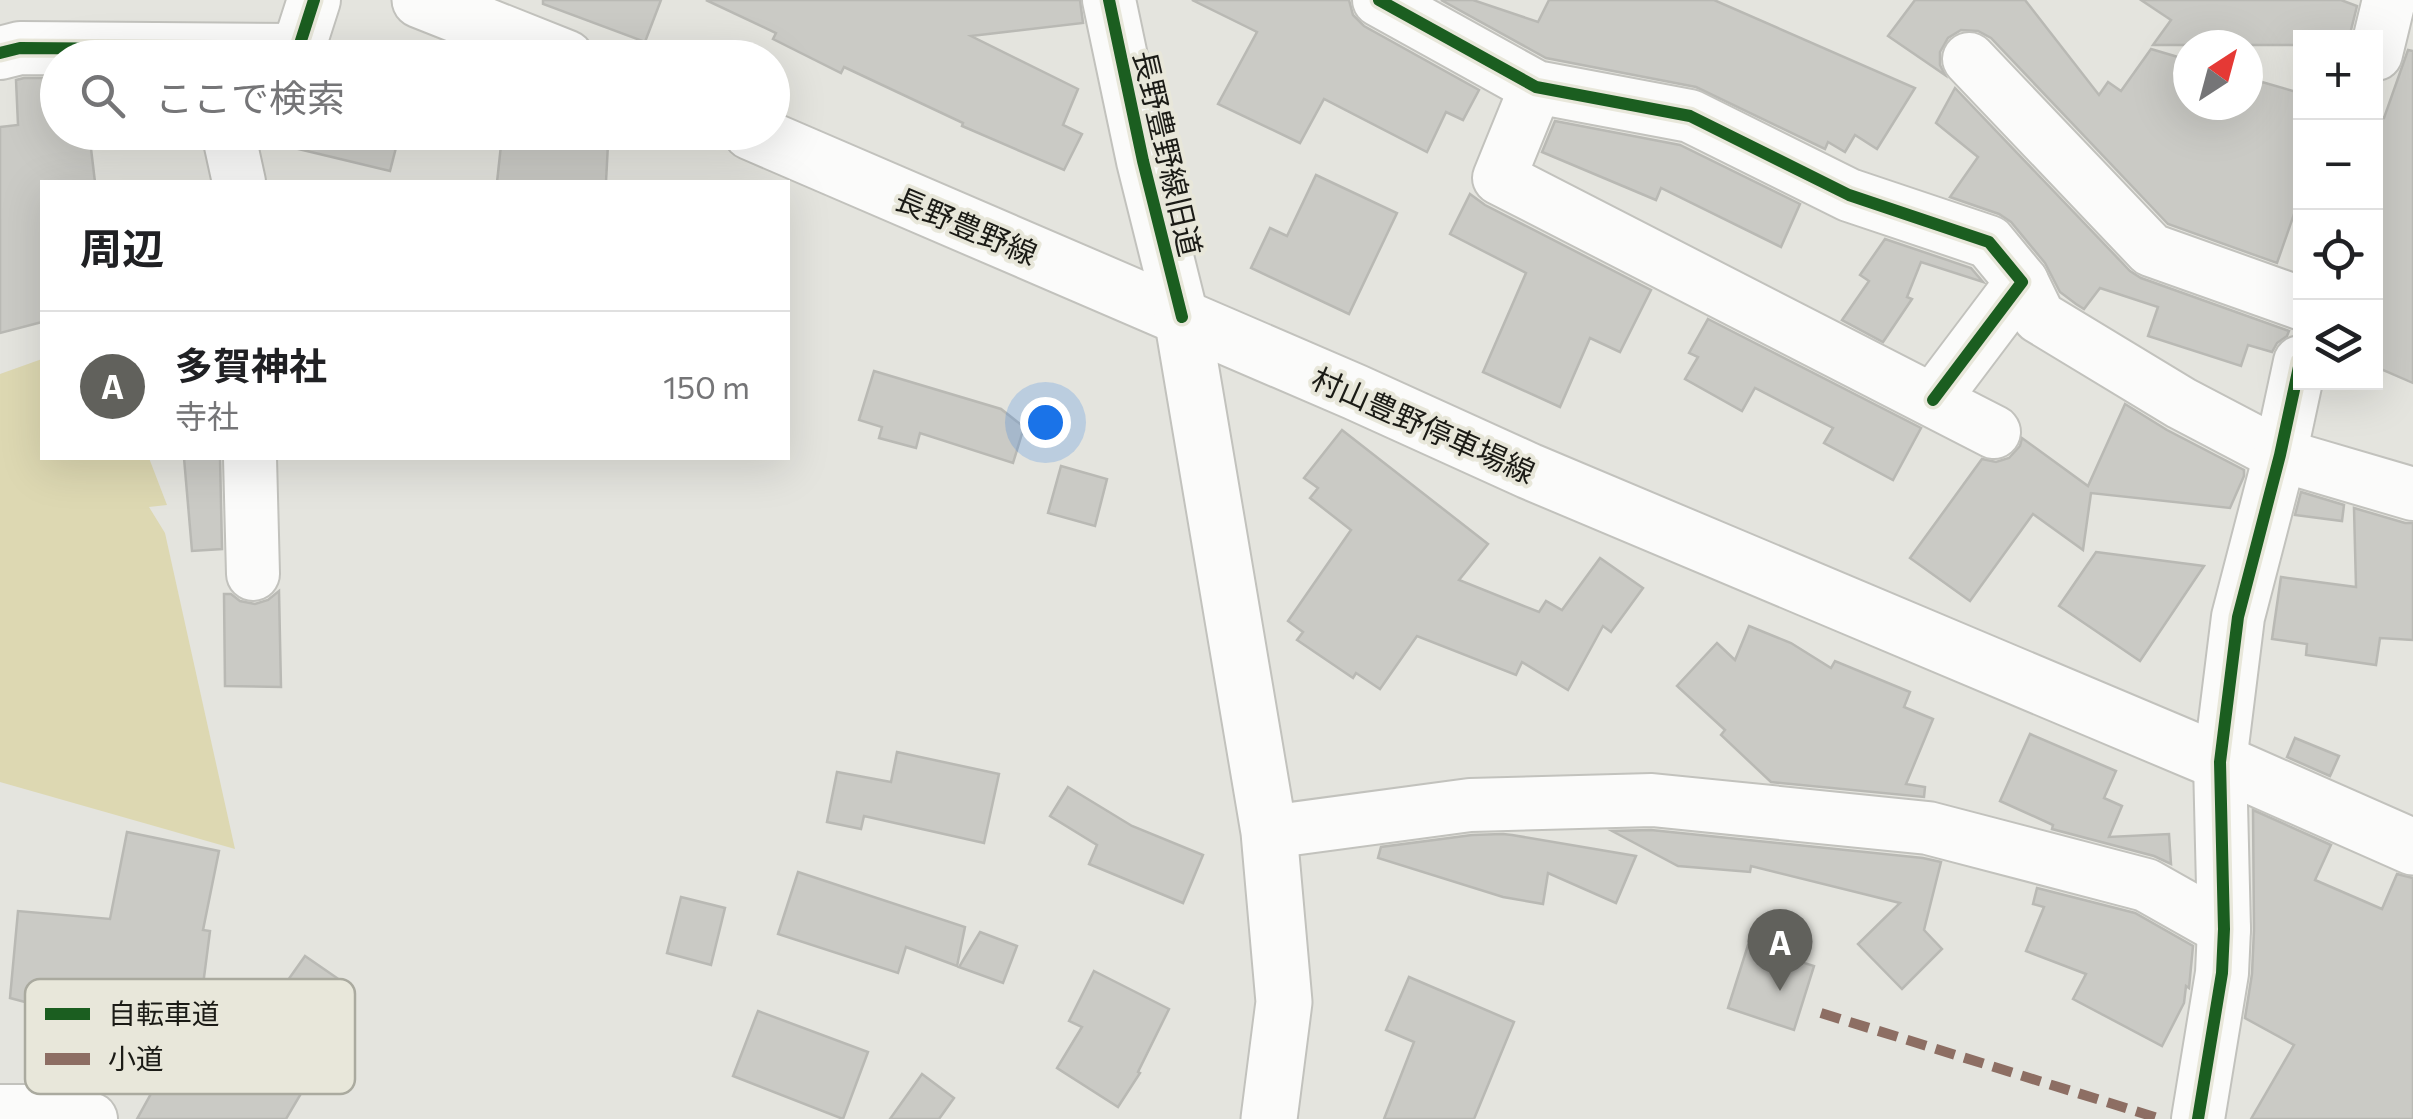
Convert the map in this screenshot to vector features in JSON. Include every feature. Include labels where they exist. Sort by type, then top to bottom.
[{"type":"main road","points":[[420,0],[521,40]]},
{"type":"main road","name":"長野豊野線","points":[[790,148],[1182,316]]},
{"type":"main road","points":[[1182,316],[1269,832],[1284,1002],[1268,1119]]},
{"type":"main road","name":"村山豊野停車場線","points":[[1182,316],[1529,472],[2413,847]]},
{"type":"street","points":[[301,40],[314,0]]},
{"type":"street","name":"長野豊野線旧道","points":[[1109,0],[1143,161],[1182,316]]},
{"type":"street","points":[[2382,30],[2389,0]]},
{"type":"street","points":[[1397,4],[1536,86],[1690,116],[1849,195],[1989,242],[2022,282],[2039,317],[2180,403],[2280,455],[2413,494]]},
{"type":"street","points":[[0,53],[40,49]]},
{"type":"street","points":[[1969,59],[2151,250],[2293,301]]},
{"type":"street","points":[[1536,86],[1500,178],[1994,432]]},
{"type":"street","points":[[232,150],[239,180]]},
{"type":"street","points":[[1933,400],[2022,282]]},
{"type":"street","points":[[2198,1119],[2222,973],[2220,762],[2238,618],[2294,390]]},
{"type":"street","points":[[250,460],[253,574]]},
{"type":"street","points":[[1269,832],[1470,804],[1652,800],[1712,806],[1928,828],[2146,886],[2224,929]]},
{"type":"street","points":[[0,1111],[61,1111],[91,1119]]},
{"type":"shaded area","points":[[40,360],[40,460],[150,460],[167,505],[149,507],[165,533],[235,849],[0,782],[0,374]]},
{"type":"building","points":[[543,0],[661,0],[646,40],[543,4]]},
{"type":"building","points":[[706,0],[1080,0],[1083,23],[971,36],[1078,89],[1063,125],[1082,134],[1064,170],[962,126],[963,123],[844,67],[841,73],[790,48],[790,40],[773,39],[776,33]]},
{"type":"building","points":[[1192,0],[1349,0],[1353,15],[1364,26],[1479,90],[1463,120],[1446,112],[1427,152],[1324,99],[1300,143],[1218,104],[1257,32]]},
{"type":"building","points":[[1441,0],[1473,0],[1538,22],[1549,0],[1714,0],[1915,88],[1877,149],[1855,135],[1845,152],[1828,142],[1825,149],[1696,87],[1546,58]]},
{"type":"building","points":[[1915,0],[2025,0],[2099,95],[2108,82],[2121,91],[2151,49],[2173,56],[2173,120],[2263,120],[2263,82],[2293,91],[2293,217],[2277,263],[2168,224],[1991,38],[1978,31],[1961,30],[1948,38],[1940,52],[1945,75],[1888,36]]},
{"type":"building","points":[[2141,0],[2341,0],[2357,6],[2351,30],[2293,30],[2293,45],[2263,45],[2263,30],[2173,30],[2173,45],[2153,45],[2171,20]]},
{"type":"building","points":[[2408,50],[2413,51],[2413,383],[2383,370],[2384,118]]},
{"type":"building","points":[[40,78],[40,150],[91,150],[95,180],[40,180],[40,323],[0,333],[0,127],[18,125],[16,80]]},
{"type":"building","points":[[1955,88],[2130,271],[2289,331],[2287,336],[2272,352],[2248,345],[2241,366],[2148,336],[2158,307],[2100,288],[2084,309],[2076,304],[2060,292],[2045,263],[2011,222],[1950,197],[1978,157],[1936,123]]},
{"type":"building","points":[[1555,121],[1680,145],[1800,204],[1781,247],[1661,188],[1656,200],[1542,152]]},
{"type":"building","points":[[303,150],[395,150],[390,171]]},
{"type":"building","points":[[500,150],[608,150],[606,180],[497,180]]},
{"type":"building","points":[[1316,175],[1397,213],[1349,314],[1251,268],[1270,228],[1287,236]]},
{"type":"building","points":[[1470,194],[1651,290],[1620,352],[1590,338],[1560,407],[1483,372],[1526,273],[1450,234]]},
{"type":"building","points":[[1885,239],[1971,268],[1983,282],[1921,262],[1907,297],[1912,299],[1883,342],[1842,320],[1869,281],[1860,275]]},
{"type":"building","points":[[1708,319],[1921,428],[1893,480],[1824,443],[1833,428],[1755,388],[1742,411],[1685,379],[1698,357],[1689,353]]},
{"type":"building","points":[[874,371],[1001,409],[1024,427],[1013,463],[920,433],[916,448],[879,438],[882,427],[859,420]]},
{"type":"building","points":[[2125,404],[2244,470],[2230,508],[2091,493],[2083,550],[2033,514],[1970,601],[1910,558],[1982,459],[1996,462],[2009,458],[2022,438],[2088,486]]},
{"type":"building","points":[[1342,430],[1488,544],[1459,580],[1539,612],[1546,601],[1562,610],[1600,558],[1643,588],[1611,632],[1603,626],[1568,690],[1522,662],[1516,675],[1417,636],[1380,689],[1356,673],[1353,678],[1297,640],[1303,632],[1288,621],[1351,530],[1310,498],[1318,488],[1304,478]]},
{"type":"building","points":[[184,460],[220,460],[222,549],[192,551]]},
{"type":"building","points":[[1061,466],[1107,479],[1095,526],[1048,513]]},
{"type":"building","points":[[2301,492],[2344,505],[2342,521],[2295,515]]},
{"type":"building","points":[[2354,508],[2413,523],[2413,640],[2380,638],[2376,665],[2306,655],[2307,644],[2272,639],[2281,577],[2356,587]]},
{"type":"building","points":[[2096,552],[2204,566],[2140,661],[2059,606]]},
{"type":"building","points":[[279,591],[281,687],[225,686],[224,594],[255,604]]},
{"type":"building","points":[[1749,626],[1791,643],[1831,668],[1835,661],[1910,692],[1904,707],[1933,719],[1906,784],[1925,787],[1924,797],[1771,782],[1721,735],[1725,730],[1677,686],[1717,643],[1735,660]]},
{"type":"building","points":[[2030,734],[2116,771],[2104,798],[2122,806],[2109,837],[2169,834],[2171,864],[2052,829],[2053,825],[2000,801]]},
{"type":"building","points":[[2295,738],[2339,756],[2330,776],[2287,757]]},
{"type":"building","points":[[897,752],[999,774],[984,843],[864,816],[861,829],[827,822],[837,772],[891,782]]},
{"type":"building","points":[[1068,787],[1132,826],[1203,855],[1183,903],[1089,864],[1097,845],[1050,816]]},
{"type":"building","points":[[2253,810],[2331,845],[2315,880],[2382,909],[2397,874],[2413,878],[2413,1119],[2251,1119],[2294,1045],[2245,1018],[2254,930]]},
{"type":"building","points":[[1651,830],[1941,862],[1924,930],[1942,949],[1902,989],[1858,944],[1900,903],[1751,866],[1750,872],[1678,866],[1612,831]]},
{"type":"building","points":[[127,832],[219,851],[203,930],[210,931],[204,979],[25,979],[25,1002],[10,998],[18,911],[110,919]]},
{"type":"building","points":[[1503,834],[1636,856],[1616,903],[1548,873],[1543,904],[1503,897],[1378,858],[1381,847]]},
{"type":"building","points":[[798,872],[965,927],[957,966],[906,947],[898,973],[778,934]]},
{"type":"building","points":[[2037,888],[2135,913],[2193,946],[2189,988],[2186,986],[2184,1003],[2162,1046],[2073,999],[2086,974],[2026,951],[2044,907],[2033,904]]},
{"type":"building","points":[[681,897],[725,908],[711,965],[667,953]]},
{"type":"building","points":[[980,932],[1017,946],[1003,983],[959,967]]},
{"type":"building","points":[[1748,945],[1814,966],[1794,1030],[1728,1008]]},
{"type":"building","points":[[305,956],[336,979],[289,979]]},
{"type":"building","points":[[1094,971],[1169,1009],[1140,1073],[1118,1107],[1057,1068],[1082,1027],[1069,1021]]},
{"type":"building","points":[[1409,977],[1514,1022],[1474,1119],[1384,1119],[1414,1042],[1386,1030]]},
{"type":"building","points":[[758,1011],[868,1052],[843,1119],[733,1076]]},
{"type":"building","points":[[922,1074],[954,1098],[939,1119],[890,1119]]},
{"type":"building","points":[[151,1094],[301,1094],[286,1119],[137,1119]]},
{"type":"marked path","points":[[1821,1013],[2161,1119]]},
{"type":"cycle path","points":[[301,40],[314,0]]},
{"type":"cycle path","points":[[1109,0],[1182,317]]},
{"type":"cycle path","points":[[1379,0],[1536,87],[1690,116],[1849,195],[1989,242],[2022,282],[1933,400]]},
{"type":"cycle path","points":[[0,53],[40,48]]},
{"type":"cycle path","points":[[2198,1119],[2222,973],[2220,762],[2238,617],[2294,390]]},
{"type":"place","name":"多賀神社","points":[[1780,991]]}]
